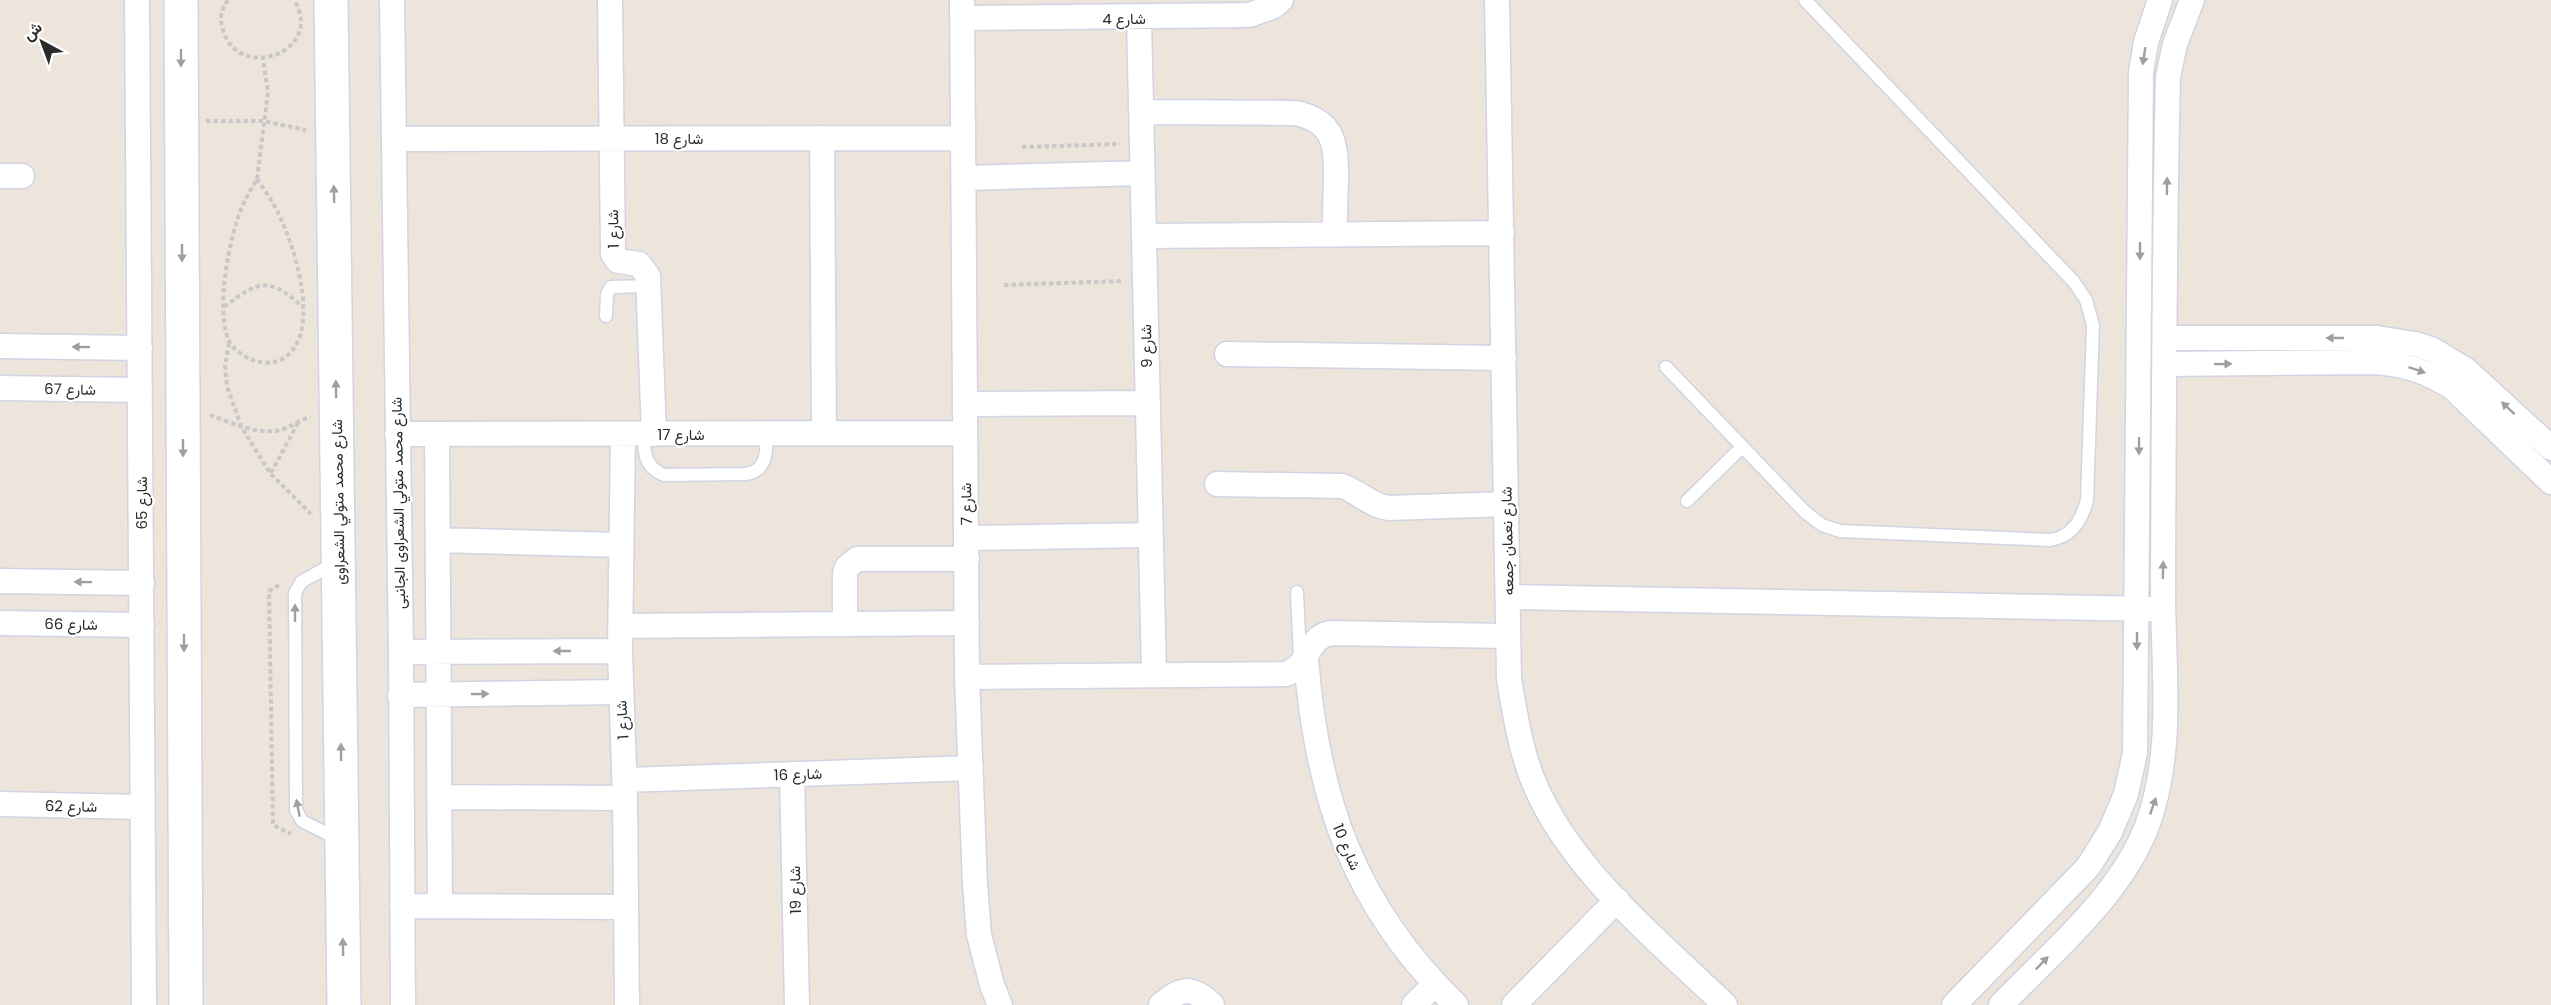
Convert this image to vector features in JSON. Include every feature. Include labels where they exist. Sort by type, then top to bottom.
[{"type":"street","name":"شارع 65","points":[[137,0],[144,1005]]},
{"type":"street","points":[[181,0],[186,1005]]},
{"type":"street","name":"شارع محمد متولي الشعراوى","points":[[331,0],[344,1005]]},
{"type":"street","name":"شارع محمد متولي الشعراوى الجانبى","points":[[392,0],[401,652],[403,1005]]},
{"type":"street","name":"شارع 1","points":[[610,0],[613,254],[618,261],[634,262],[643,267],[648,276],[649,286],[640,434],[621,545],[620,651],[625,789],[627,1005]]},
{"type":"street","name":"شارع 4","points":[[962,9],[1139,18],[1249,15],[1272,7],[1281,0]]},
{"type":"street","name":"شارع نعمان جمعه","points":[[1497,0],[1509,679],[1519,740],[1540,797],[1572,850],[1617,900],[1725,1005]]},
{"type":"street","points":[[1954,1005],[2061,898],[2088,867],[2110,832],[2126,794],[2135,753],[2141,72],[2146,42],[2160,0]]},
{"type":"street","points":[[2001,1005],[2111,888],[2146,828],[2157,795],[2163,761],[2165,726],[2163,609],[2168,77],[2175,44],[2192,0]]},
{"type":"street","name":"شارع 7","points":[[962,9],[967,677],[979,936],[992,985],[1000,1005]]},
{"type":"street","name":"شارع 9","points":[[1139,18],[1154,675]]},
{"type":"street","points":[[1142,112],[1296,112],[1310,116],[1323,125],[1332,137],[1336,152],[1335,235]]},
{"type":"street","points":[[822,138],[824,434]]},
{"type":"street","name":"شارع 18","points":[[394,139],[963,138]]},
{"type":"street","points":[[964,178],[1142,172]]},
{"type":"street","points":[[1144,236],[1502,233]]},
{"type":"street","points":[[2140,309],[2166,309]]},
{"type":"street","points":[[2166,338],[2377,338],[2415,344],[2450,359],[2466,370],[2551,448]]},
{"type":"street","points":[[0,346],[140,348]]},
{"type":"street","points":[[1227,354],[1504,358]]},
{"type":"street","points":[[2165,364],[2371,362],[2393,363],[2414,368],[2434,376],[2453,388],[2551,482]]},
{"type":"street","name":"شارع 67","points":[[0,388],[140,390]]},
{"type":"street","points":[[965,404],[1148,403]]},
{"type":"street","name":"شارع 17","points":[[397,434],[965,433]]},
{"type":"street","points":[[437,434],[440,906]]},
{"type":"street","points":[[1217,484],[1342,486],[1372,503],[1388,508],[1506,504]]},
{"type":"street","points":[[845,624],[845,573],[847,567],[857,559],[967,548],[1150,535]]},
{"type":"street","points":[[438,540],[621,545]]},
{"type":"street","points":[[0,581],[142,583]]},
{"type":"street","points":[[1508,597],[2163,609]]},
{"type":"street","name":"شارع 66","points":[[0,623],[142,625]]},
{"type":"street","points":[[620,626],[967,623]]},
{"type":"street","points":[[967,677],[1286,674],[1303,663],[1314,642],[1330,633],[1508,636]]},
{"type":"street","points":[[401,652],[620,651]]},
{"type":"street","name":"شارع 10","points":[[1303,663],[1316,748],[1336,822],[1368,892],[1388,925],[1435,984],[1456,1005]]},
{"type":"street","points":[[400,695],[621,692]]},
{"type":"street","name":"شارع 16","points":[[439,798],[625,789],[792,774],[971,768]]},
{"type":"street","name":"شارع 19","points":[[792,774],[797,1005]]},
{"type":"street","name":"شارع 62","points":[[0,804],[143,807]]},
{"type":"street","points":[[1514,1005],[1617,900]]},
{"type":"street","points":[[402,906],[626,907]]},
{"type":"street","points":[[1414,1005],[1435,984]]},
{"type":"street","points":[[1161,1005],[1173,994],[1182,991],[1201,994],[1212,1005]]},
{"type":"lane","points":[[1666,367],[1805,512],[1822,525],[1840,531],[2058,539],[2068,534],[2083,517],[2087,500],[2093,325],[2081,291],[1805,0]]},
{"type":"lane","points":[[606,316],[607,294],[611,287],[649,286]]},
{"type":"lane","points":[[640,434],[644,456],[651,468],[664,475],[699,475],[745,474],[758,470],[766,460],[767,434]]},
{"type":"lane","points":[[1687,501],[1742,447]]},
{"type":"lane","points":[[339,562],[302,582],[295,593],[296,810],[302,821],[342,840]]},
{"type":"lane","points":[[1297,592],[1303,663]]},
{"type":"path","points":[[228,0],[222,7],[220,23],[226,40],[237,53],[263,59],[278,54],[294,43],[302,25],[299,9],[294,0]]},
{"type":"path","points":[[263,59],[268,92],[256,178],[242,208],[222,292],[229,342],[225,366],[226,386],[241,426],[270,473],[312,514]]},
{"type":"path","points":[[202,121],[263,120],[310,130],[310,136]]},
{"type":"path","points":[[1022,147],[1142,143]]},
{"type":"path","points":[[229,342],[243,356],[261,364],[284,359],[298,343],[305,321],[304,295],[288,239],[275,206],[256,178]]},
{"type":"path","points":[[1004,285],[1145,280]]},
{"type":"path","points":[[224,308],[243,293],[260,285],[277,286],[304,308]]},
{"type":"path","points":[[205,413],[241,426],[267,431],[282,429],[311,416],[311,427]]},
{"type":"path","points":[[270,473],[299,421]]},
{"type":"path","points":[[312,503],[312,524]]},
{"type":"path","points":[[286,580],[269,591],[273,825],[294,836]]}]
